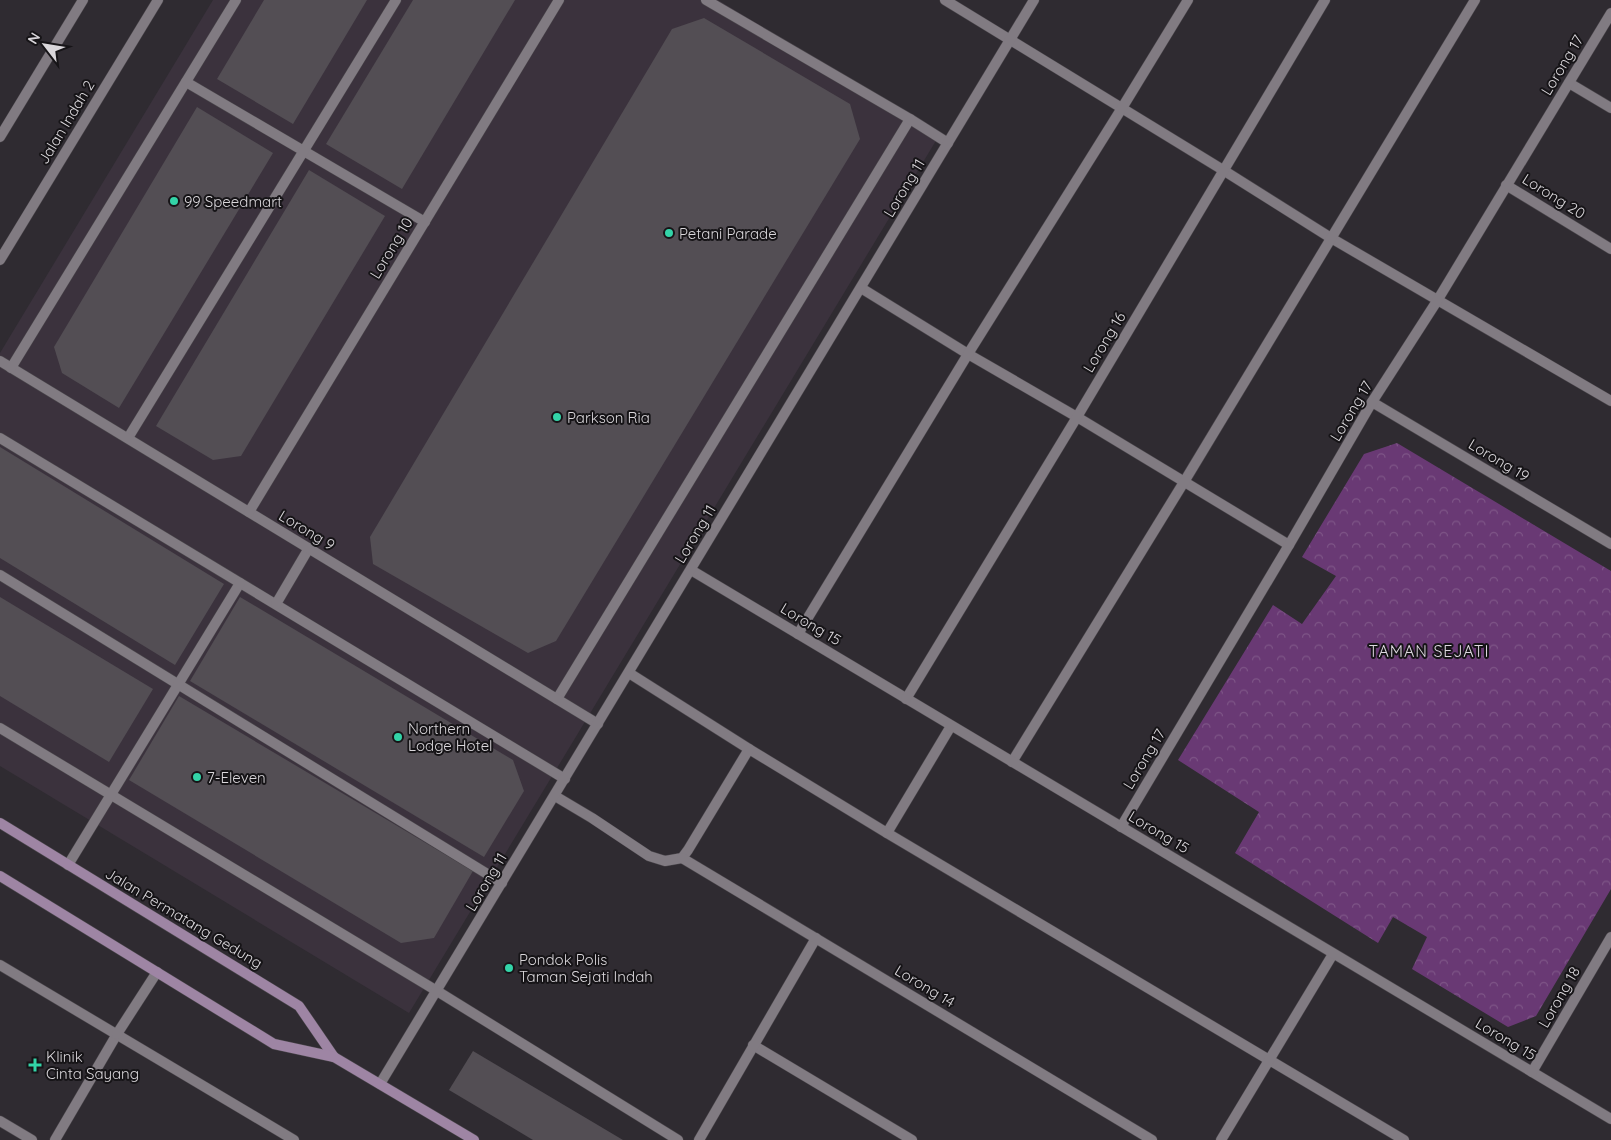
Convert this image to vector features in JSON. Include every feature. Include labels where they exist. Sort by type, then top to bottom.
[{"type":"main road","name":"Jalan Permatang Gedung","points":[[0,822],[299,1006],[334,1057]]},
{"type":"main road","name":"Jalan Permatang Gedung","points":[[0,876],[274,1044],[334,1057],[474,1140]]},
{"type":"street","points":[[0,137],[83,0]]},
{"type":"street","name":"Jalan Indah 2","points":[[0,260],[158,0]]},
{"type":"street","points":[[11,368],[236,0]]},
{"type":"street","points":[[128,438],[396,0]]},
{"type":"street","name":"Lorong 10","points":[[249,512],[560,0]]},
{"type":"street","points":[[706,0],[948,143]]},
{"type":"street","points":[[944,0],[1331,238],[1611,402]]},
{"type":"street","name":"Lorong 11","points":[[380,1084],[1034,0]]},
{"type":"street","points":[[798,634],[968,354],[1188,0]]},
{"type":"street","name":"Lorong 16","points":[[906,699],[1077,417],[1325,0]]},
{"type":"street","points":[[1012,762],[1184,482],[1475,0]]},
{"type":"street","name":"Lorong 17","points":[[1121,827],[1372,402],[1437,301],[1611,13]]},
{"type":"street","points":[[186,82],[425,222]]},
{"type":"street","points":[[1569,83],[1611,108]]},
{"type":"street","points":[[557,699],[910,119]]},
{"type":"street","name":"Lorong 20","points":[[1506,185],[1611,249]]},
{"type":"street","points":[[861,288],[968,354],[1077,417],[1289,545]]},
{"type":"street","name":"Lorong 9","points":[[0,361],[598,724]]},
{"type":"street","name":"Lorong 19","points":[[1372,402],[1611,544]]},
{"type":"street","points":[[0,438],[565,779]]},
{"type":"street","points":[[276,604],[309,548]]},
{"type":"street","name":"Lorong 15","points":[[690,570],[1611,1120]]},
{"type":"street","points":[[0,575],[502,883]]},
{"type":"street","points":[[68,865],[240,583]]},
{"type":"street","points":[[629,673],[887,833],[1404,1140]]},
{"type":"street","points":[[887,833],[951,726]]},
{"type":"street","points":[[0,728],[437,991],[678,1140]]},
{"type":"street","points":[[555,796],[592,818],[648,856],[665,861],[682,858],[749,749]]},
{"type":"street","name":"Lorong 14","points":[[682,858],[1152,1140]]},
{"type":"street","name":"Lorong 18","points":[[1532,1072],[1611,937]]},
{"type":"street","points":[[699,1140],[816,938]]},
{"type":"street","points":[[1221,1140],[1333,954]]},
{"type":"street","points":[[0,965],[294,1140]]},
{"type":"street","points":[[55,1140],[117,1034],[157,972]]},
{"type":"street","points":[[753,1045],[912,1140]]},
{"type":"street","points":[[0,1121],[32,1140]]},
{"type":"shaded area","points":[[213,0],[718,0],[940,134],[409,1013],[0,766],[0,353]]},
{"type":"green space","points":[[1397,443],[1611,571],[1611,889],[1536,1016],[1508,1027],[1412,969],[1427,937],[1393,917],[1378,943],[1235,853],[1259,812],[1178,760],[1273,605],[1302,624],[1336,576],[1302,557],[1364,454]]},
{"type":"building","points":[[264,0],[367,0],[293,124],[217,79]]},
{"type":"building","points":[[413,0],[515,0],[402,189],[326,144]]},
{"type":"building","points":[[704,18],[850,104],[860,139],[556,641],[528,653],[373,564],[370,537],[672,29]]},
{"type":"building","points":[[197,107],[273,153],[119,408],[62,373],[54,347]]},
{"type":"building","points":[[309,170],[385,216],[241,456],[213,460],[156,426]]},
{"type":"building","points":[[0,447],[224,584],[175,665],[0,558]]},
{"type":"building","points":[[0,597],[153,689],[109,762],[0,696]]},
{"type":"building","points":[[240,597],[513,760],[524,791],[484,857],[190,681]]},
{"type":"building","points":[[179,696],[473,871],[434,938],[401,943],[129,780]]},
{"type":"building","points":[[473,1051],[623,1140],[533,1140],[449,1090]]},
{"type":"place","name":"99 Speedmart","points":[[174,201]]},
{"type":"place","name":"Petani Parade","points":[[669,233]]},
{"type":"place","name":"Parkson Ria","points":[[557,417]]},
{"type":"place","name":"Northern Lodge Hotel","points":[[398,737]]},
{"type":"place","name":"7-Eleven","points":[[197,777]]},
{"type":"place","name":"Pondok Polis Taman Sejati Indah","points":[[509,968]]},
{"type":"place","name":"Klinik Cinta Sayang","points":[[35,1065]]},
{"type":"district","name":"TAMAN SEJATI","points":[[1429,651]]}]
